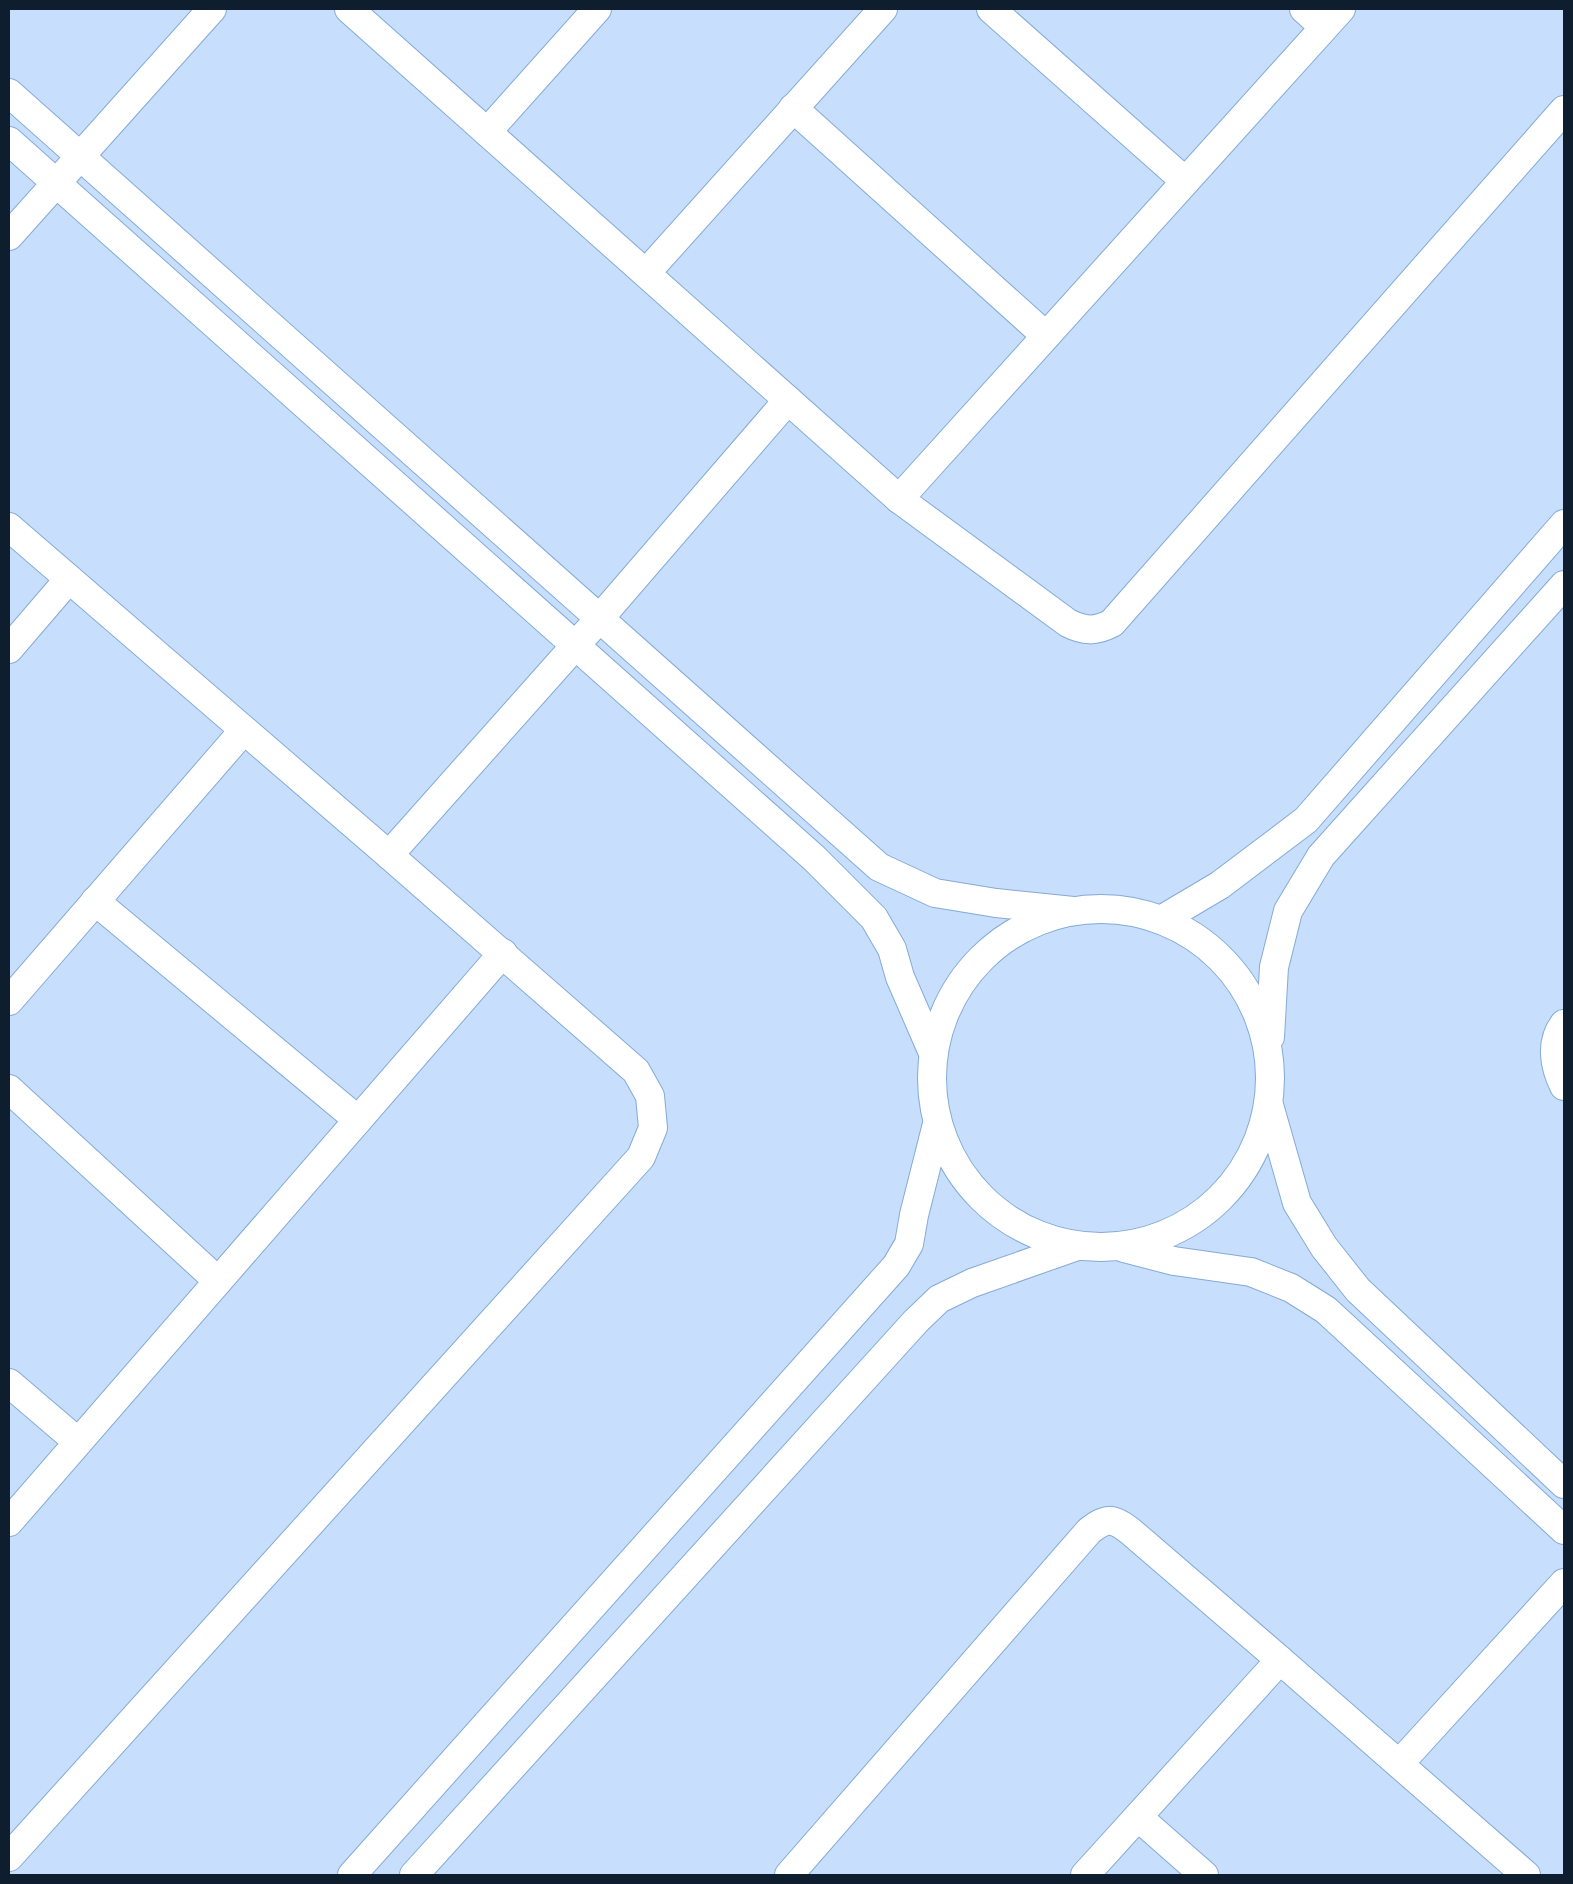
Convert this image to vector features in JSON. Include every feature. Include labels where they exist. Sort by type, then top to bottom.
[{"type":"street","points":[[9,236],[212,9]]},
{"type":"street","points":[[349,9],[899,499],[1068,623],[1080,629],[1091,630],[1102,628],[1112,622],[1564,110]]},
{"type":"street","points":[[487,132],[597,9]]},
{"type":"street","points":[[646,273],[883,9]]},
{"type":"street","points":[[991,9],[1186,181]]},
{"type":"street","points":[[899,499],[1333,18],[1304,9]]},
{"type":"street","points":[[9,93],[879,867],[935,893],[996,903],[1074,911],[1103,909],[1132,912],[1160,920],[1192,936],[1220,958],[1243,985],[1259,1016],[1269,1050]]},
{"type":"street","points":[[793,108],[1046,336]]},
{"type":"street","points":[[9,141],[806,852],[874,918],[892,949],[900,977],[933,1053]]},
{"type":"street","points":[[389,854],[599,619],[788,400]]},
{"type":"street","points":[[1160,920],[1220,885],[1306,820],[1564,524]]},
{"type":"street","points":[[9,527],[389,854],[636,1070],[650,1096],[653,1128],[641,1157],[9,1857]]},
{"type":"street","points":[[9,649],[69,579]]},
{"type":"street","points":[[1124,1248],[1184,1225],[1225,1194],[1253,1153],[1269,1105],[1271,1078],[1269,1050],[1274,967],[1288,911],[1321,856],[1564,585]]},
{"type":"street","points":[[9,1000],[244,730]]},
{"type":"street","points":[[96,901],[358,1120]]},
{"type":"street","points":[[1074,911],[1039,921],[1008,937],[980,960],[958,987],[941,1019],[933,1053],[931,1089],[937,1124],[949,1154],[966,1182],[989,1205],[1015,1224],[1038,1235],[1077,1246],[1124,1248],[1174,1261],[1252,1272],[1291,1288],[1326,1310],[1564,1530]]},
{"type":"street","points":[[9,1522],[503,953]]},
{"type":"street","points":[[1564,1024],[1560,1029],[1554,1051],[1559,1076],[1564,1086]]},
{"type":"street","points":[[9,1088],[218,1282]]},
{"type":"street","points":[[1269,1105],[1297,1203],[1324,1247],[1352,1283],[1564,1484]]},
{"type":"street","points":[[352,1875],[896,1266],[909,1244],[914,1215],[937,1124]]},
{"type":"street","points":[[414,1875],[916,1321],[940,1299],[972,1283],[1077,1246]]},
{"type":"street","points":[[9,1383],[78,1442]]},
{"type":"street","points":[[794,1873],[1089,1531],[1101,1521],[1112,1520],[1130,1531],[1526,1875]]},
{"type":"street","points":[[1399,1764],[1564,1583]]},
{"type":"street","points":[[1086,1875],[1280,1660]]},
{"type":"street","points":[[1138,1817],[1204,1875]]}]
